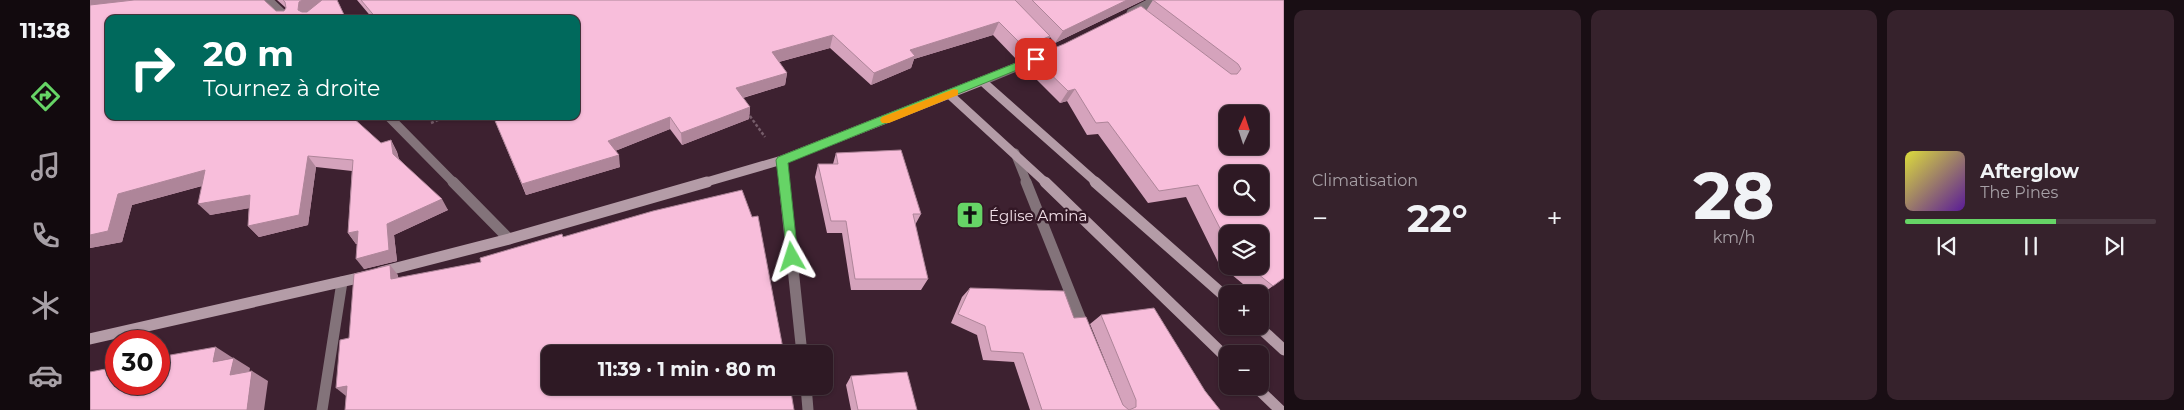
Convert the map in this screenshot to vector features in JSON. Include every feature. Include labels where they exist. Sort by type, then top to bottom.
[{"type":"main road","points":[[90,339],[342,282],[509,239],[782,160],[982,81],[1219,291]]},
{"type":"main road","points":[[950,95],[1014,152],[1219,350]]},
{"type":"main road","points":[[1268,335],[1284,350]]},
{"type":"main road","points":[[1265,395],[1280,410]]},
{"type":"street","points":[[268,0],[284,15]]},
{"type":"street","points":[[1124,16],[1156,0]]},
{"type":"street","points":[[1030,26],[1054,51]]},
{"type":"street","points":[[982,81],[1063,47]]},
{"type":"street","points":[[392,120],[509,239]]},
{"type":"street","points":[[1014,152],[1088,336]]},
{"type":"street","points":[[782,160],[801,345]]},
{"type":"street","points":[[322,410],[342,282]]},
{"type":"street","points":[[807,395],[808,410]]},
{"type":"path","points":[[747,112],[782,160]]},
{"type":"building","points":[[134,0],[264,0],[276,11],[284,11],[286,8],[283,0],[302,0],[299,2],[298,10],[307,12],[322,0],[337,0],[344,15],[105,15],[105,120],[355,120],[381,143],[391,140],[393,154],[442,199],[387,224],[389,250],[356,259],[358,231],[348,233],[353,160],[308,156],[299,215],[248,226],[250,195],[198,204],[205,170],[118,194],[108,231],[90,235],[90,5]]},
{"type":"building","points":[[361,0],[1015,0],[1050,36],[1024,47],[999,22],[910,50],[915,56],[874,73],[833,35],[772,52],[787,73],[736,88],[750,107],[681,133],[670,117],[608,141],[619,155],[522,184],[495,120],[580,120],[580,15],[374,15]]},
{"type":"building","points":[[1032,0],[1127,0],[1063,31]]},
{"type":"building","points":[[1153,0],[1284,0],[1284,278],[1273,286],[1259,275],[1269,275],[1269,225],[1219,226],[1198,185],[1159,191],[1108,122],[1096,123],[1075,89],[1068,91],[1033,57],[1141,6],[1231,74],[1237,74],[1241,69],[1238,64]]},
{"type":"building","points":[[901,150],[921,214],[913,214],[928,279],[855,279],[846,221],[831,221],[818,164],[838,164],[836,153]]},
{"type":"building","points":[[742,190],[752,217],[758,216],[782,345],[541,345],[541,395],[792,395],[794,410],[345,410],[347,386],[336,388],[340,340],[349,338],[354,274],[390,265],[391,279],[481,262],[480,258],[562,234],[563,237],[653,211]]},
{"type":"building","points":[[970,288],[1064,291],[1074,318],[1086,317],[1123,405],[1129,410],[1042,410],[1023,353],[991,351],[985,326],[958,314]]},
{"type":"building","points":[[1154,308],[1205,391],[1220,410],[1129,410],[1136,407],[1136,400],[1101,315]]},
{"type":"building","points":[[216,347],[213,362],[234,358],[230,375],[252,371],[247,410],[90,410],[90,372],[105,369],[105,395],[170,395],[170,355]]},
{"type":"building","points":[[907,372],[917,410],[858,410],[851,376]]},
{"type":"slow traffic","points":[[885,120],[954,93]]},
{"type":"place","name":"Église Amina","points":[[970,215]]},
{"type":"route","points":[[792,257],[782,160],[950,95],[1036,59]]}]
